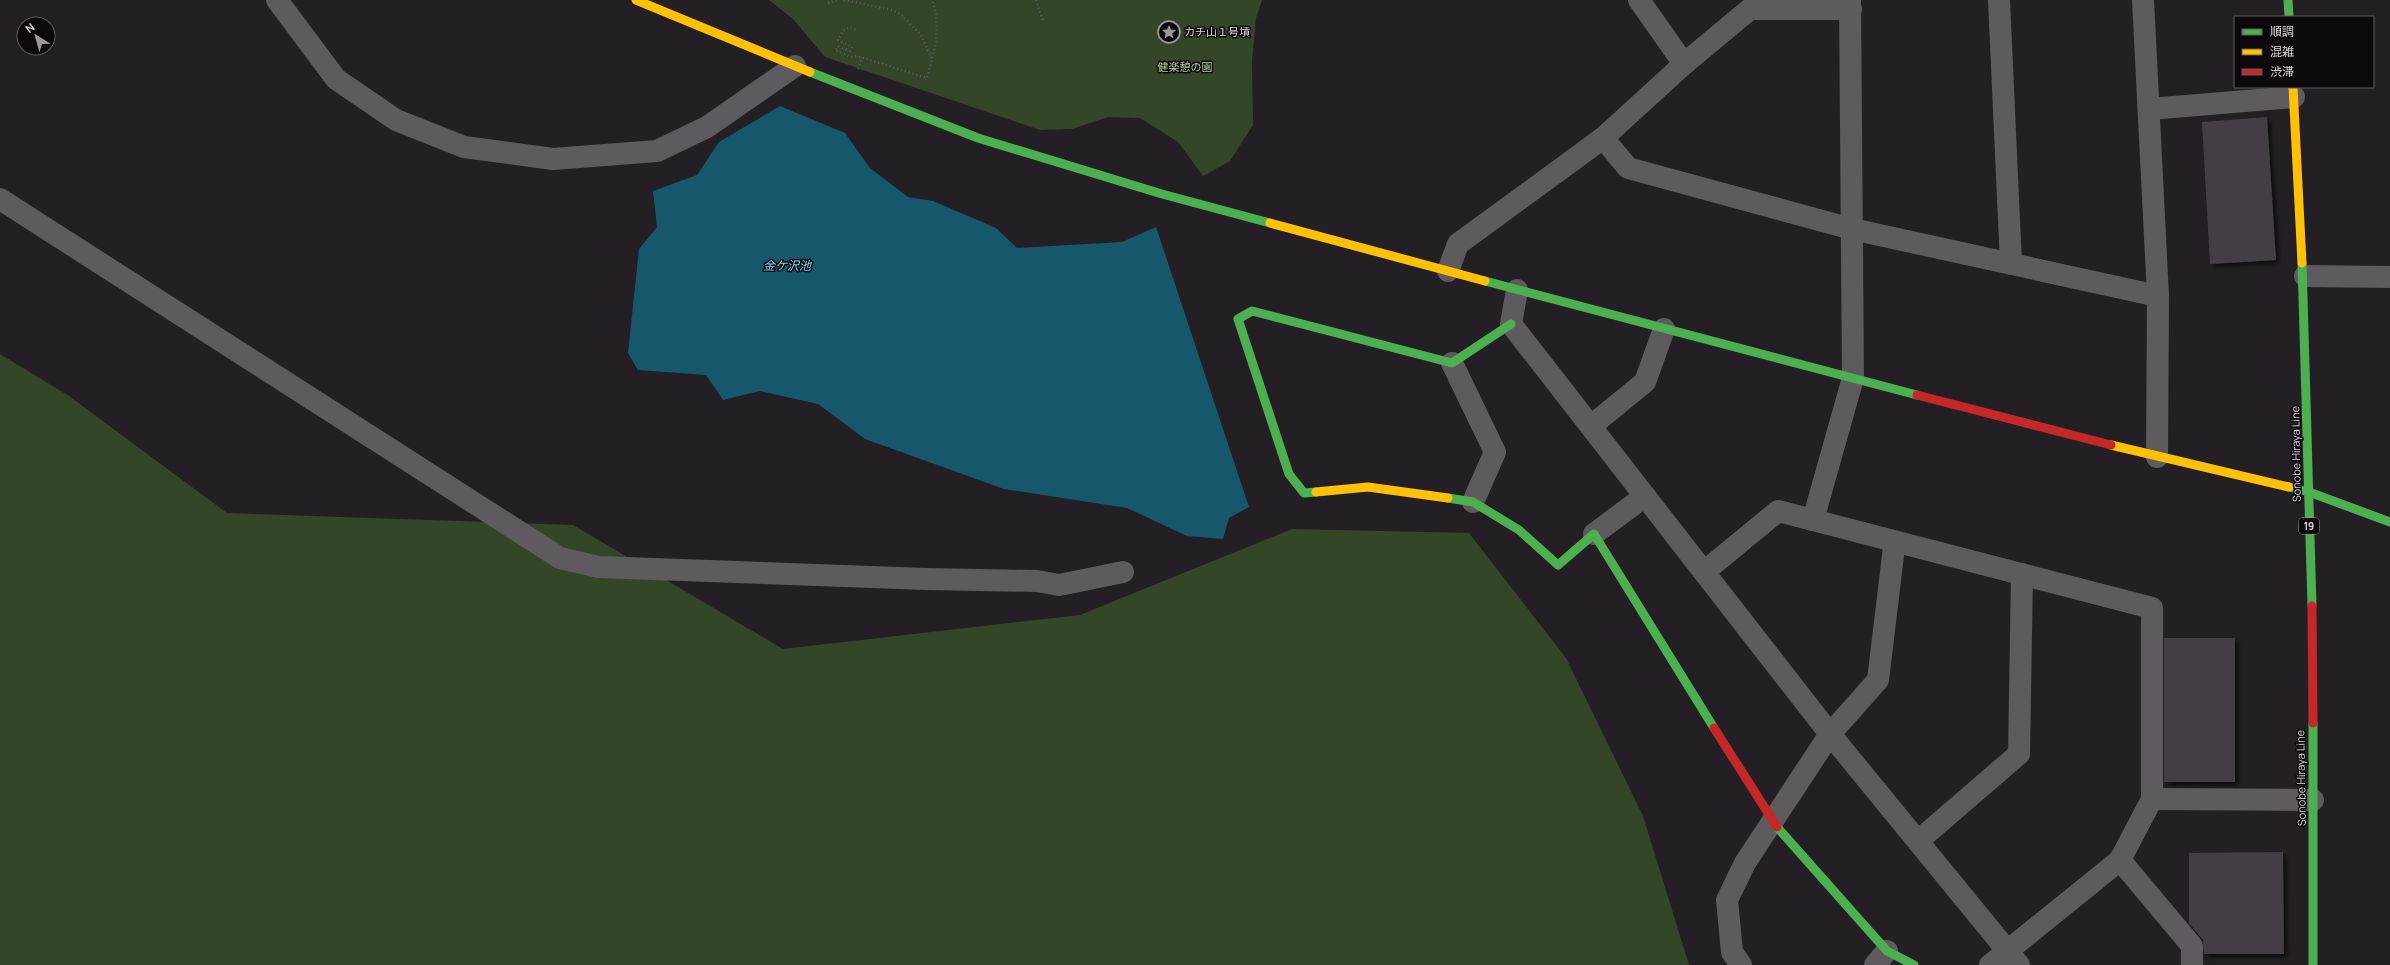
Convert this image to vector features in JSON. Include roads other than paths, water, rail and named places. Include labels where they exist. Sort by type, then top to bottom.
[{"type":"street","points":[[277,0],[336,79],[396,120],[464,147],[545,158],[657,151],[707,127],[795,66]]},
{"type":"street","points":[[636,0],[795,66],[978,138],[1162,194],[1664,329],[2158,456],[2309,492],[2390,522]]},
{"type":"street","points":[[1639,0],[1684,64]]},
{"type":"street","points":[[1999,0],[2011,264]]},
{"type":"street","points":[[2143,0],[2158,296],[2158,456]]},
{"type":"street","points":[[2288,0],[2289,16]]},
{"type":"street","points":[[1448,271],[1458,244],[1604,138],[1747,4],[1850,5],[1853,378],[1813,520]]},
{"type":"street","points":[[2149,109],[2294,92]]},
{"type":"street","name":"Sonobe Hiraya Line","points":[[2294,92],[2305,276],[2314,800],[2313,965]]},
{"type":"street","points":[[1604,138],[1628,168],[1852,229],[2158,296]]},
{"type":"street","points":[[0,199],[560,558],[599,567],[926,580],[1037,581],[1059,585],[1123,572]]},
{"type":"street","points":[[2305,276],[2390,277]]},
{"type":"street","points":[[1517,290],[1511,324],[1452,363],[1252,311],[1238,319],[1289,474],[1304,493],[1368,487],[1473,502],[1519,530],[1558,565],[1594,534],[1645,496]]},
{"type":"street","points":[[1511,324],[1830,734],[2013,958]]},
{"type":"street","points":[[1591,426],[1645,382],[1664,329]]},
{"type":"street","points":[[1452,363],[1495,452],[1473,502]]},
{"type":"street","points":[[1704,572],[1778,511],[2152,608],[2152,800],[2120,860],[2013,958],[1990,965]]},
{"type":"street","points":[[1594,534],[1772,822],[1881,958],[1914,965]]},
{"type":"street","points":[[1742,965],[1732,952],[1727,900],[1745,863],[1830,734],[1878,680],[1894,547]]},
{"type":"street","points":[[1918,840],[2019,754],[2022,574]]},
{"type":"street","points":[[2152,800],[2314,800]]},
{"type":"street","points":[[2120,860],[2192,946],[2192,965]]},
{"type":"water","name":"金ケ沢池","points":[[780,106],[845,133],[870,168],[908,197],[933,201],[996,228],[1017,248],[1122,242],[1156,227],[1249,507],[1229,518],[1223,539],[1187,536],[1127,508],[1004,489],[865,439],[818,404],[760,391],[723,400],[706,375],[638,370],[628,353],[639,249],[657,227],[653,191],[697,175],[719,142]]},
{"type":"place","name":"カチ山１号墳","points":[[1169,32]]},
{"type":"park label","name":"健楽憩の園","points":[[1185,67]]}]
